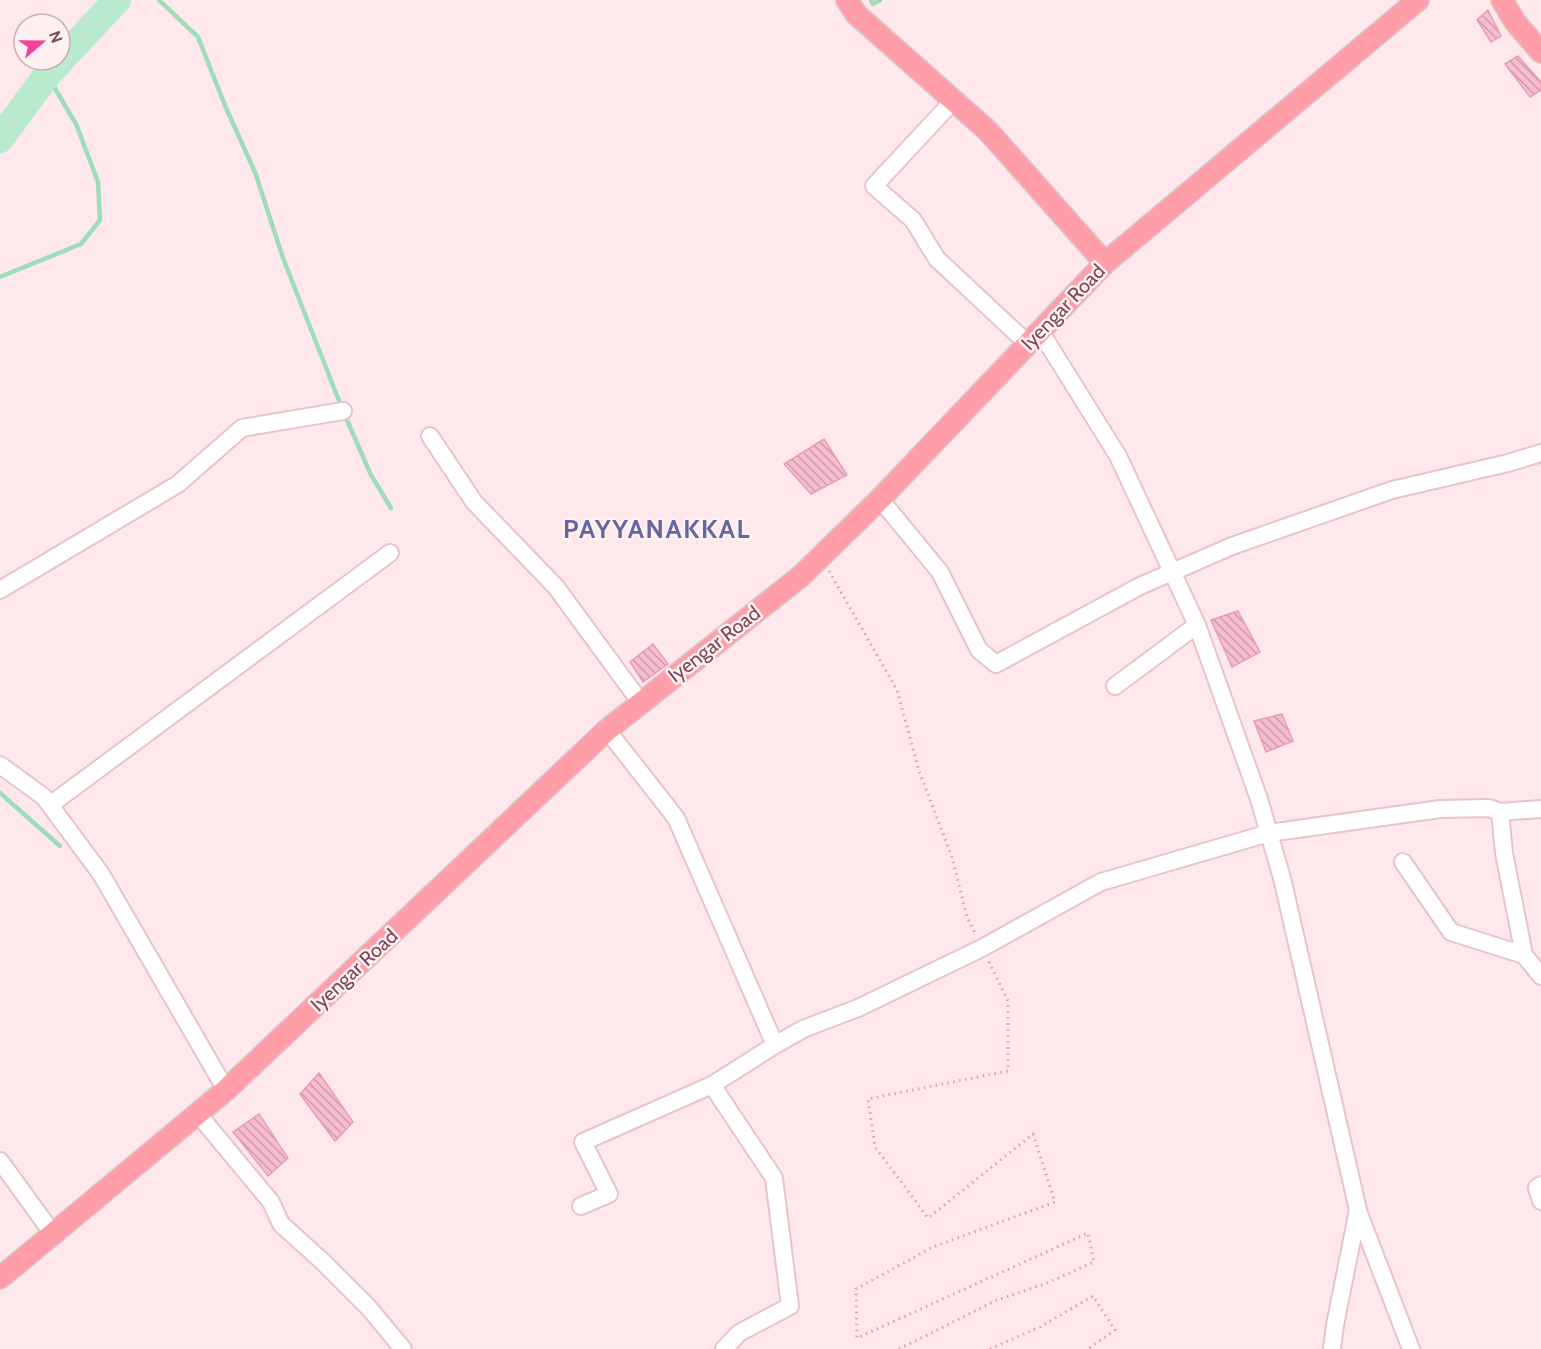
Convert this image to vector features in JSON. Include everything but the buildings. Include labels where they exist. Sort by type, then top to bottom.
[{"type":"main road","points":[[847,0],[855,14],[988,131],[1105,263]]},
{"type":"main road","name":"Iyengar Road","points":[[0,1278],[226,1090],[606,730],[801,576],[880,499],[1105,263],[1418,0]]},
{"type":"main road","points":[[1502,0],[1515,22],[1541,52]]},
{"type":"street","points":[[953,101],[874,186],[914,220],[937,259],[1034,337],[1118,456],[1173,570],[1197,624],[1259,799],[1285,890],[1358,1210],[1412,1349]]},
{"type":"street","points":[[0,590],[178,484],[242,428],[343,411]]},
{"type":"street","points":[[430,436],[474,502],[556,587],[641,703]]},
{"type":"street","points":[[880,499],[940,572],[979,650],[996,664],[1140,586],[1232,546],[1392,490],[1541,453]]},
{"type":"street","points":[[51,805],[390,553]]},
{"type":"street","points":[[1115,686],[1197,624]]},
{"type":"street","points":[[606,730],[676,818],[775,1045]]},
{"type":"street","points":[[0,765],[44,797],[101,874],[226,1090]]},
{"type":"street","points":[[581,1206],[609,1194],[584,1142],[712,1085],[803,1029],[858,1008],[982,948],[1101,882],[1269,833],[1440,809],[1489,808],[1500,812],[1541,809]]},
{"type":"street","points":[[1500,812],[1504,853],[1524,955],[1541,976]]},
{"type":"street","points":[[1403,862],[1451,932],[1524,955]]},
{"type":"street","points":[[712,1085],[774,1178],[790,1306],[739,1333],[724,1349]]},
{"type":"street","points":[[198,1114],[271,1202],[281,1224],[361,1300],[404,1349]]},
{"type":"street","points":[[0,1161],[53,1234]]},
{"type":"street","points":[[1541,1185],[1537,1188],[1541,1201]]},
{"type":"street","points":[[1332,1349],[1358,1210]]},
{"type":"path","points":[[820,557],[897,690],[919,771],[952,857],[968,917],[1008,1001],[1008,1071],[868,1099],[875,1147],[928,1218],[1033,1134],[1055,1202],[933,1247],[855,1289],[857,1338],[1088,1233],[1094,1262],[1047,1283],[997,1300],[899,1349]]},
{"type":"path","points":[[990,1349],[1040,1327],[1093,1296],[1115,1330],[1088,1349]]},
{"type":"waterway","points":[[0,139],[47,75],[117,0]]},
{"type":"waterway","points":[[159,0],[198,37],[226,108],[255,172],[283,258],[343,411],[371,475],[391,508]]},
{"type":"waterway","points":[[871,0],[873,4],[880,0]]},
{"type":"waterway","points":[[0,277],[81,244],[100,220],[98,182],[76,124],[47,75]]},
{"type":"waterway","points":[[0,793],[60,846]]},
{"type":"district","name":"PAYYANAKKAL","points":[[657,529]]}]
